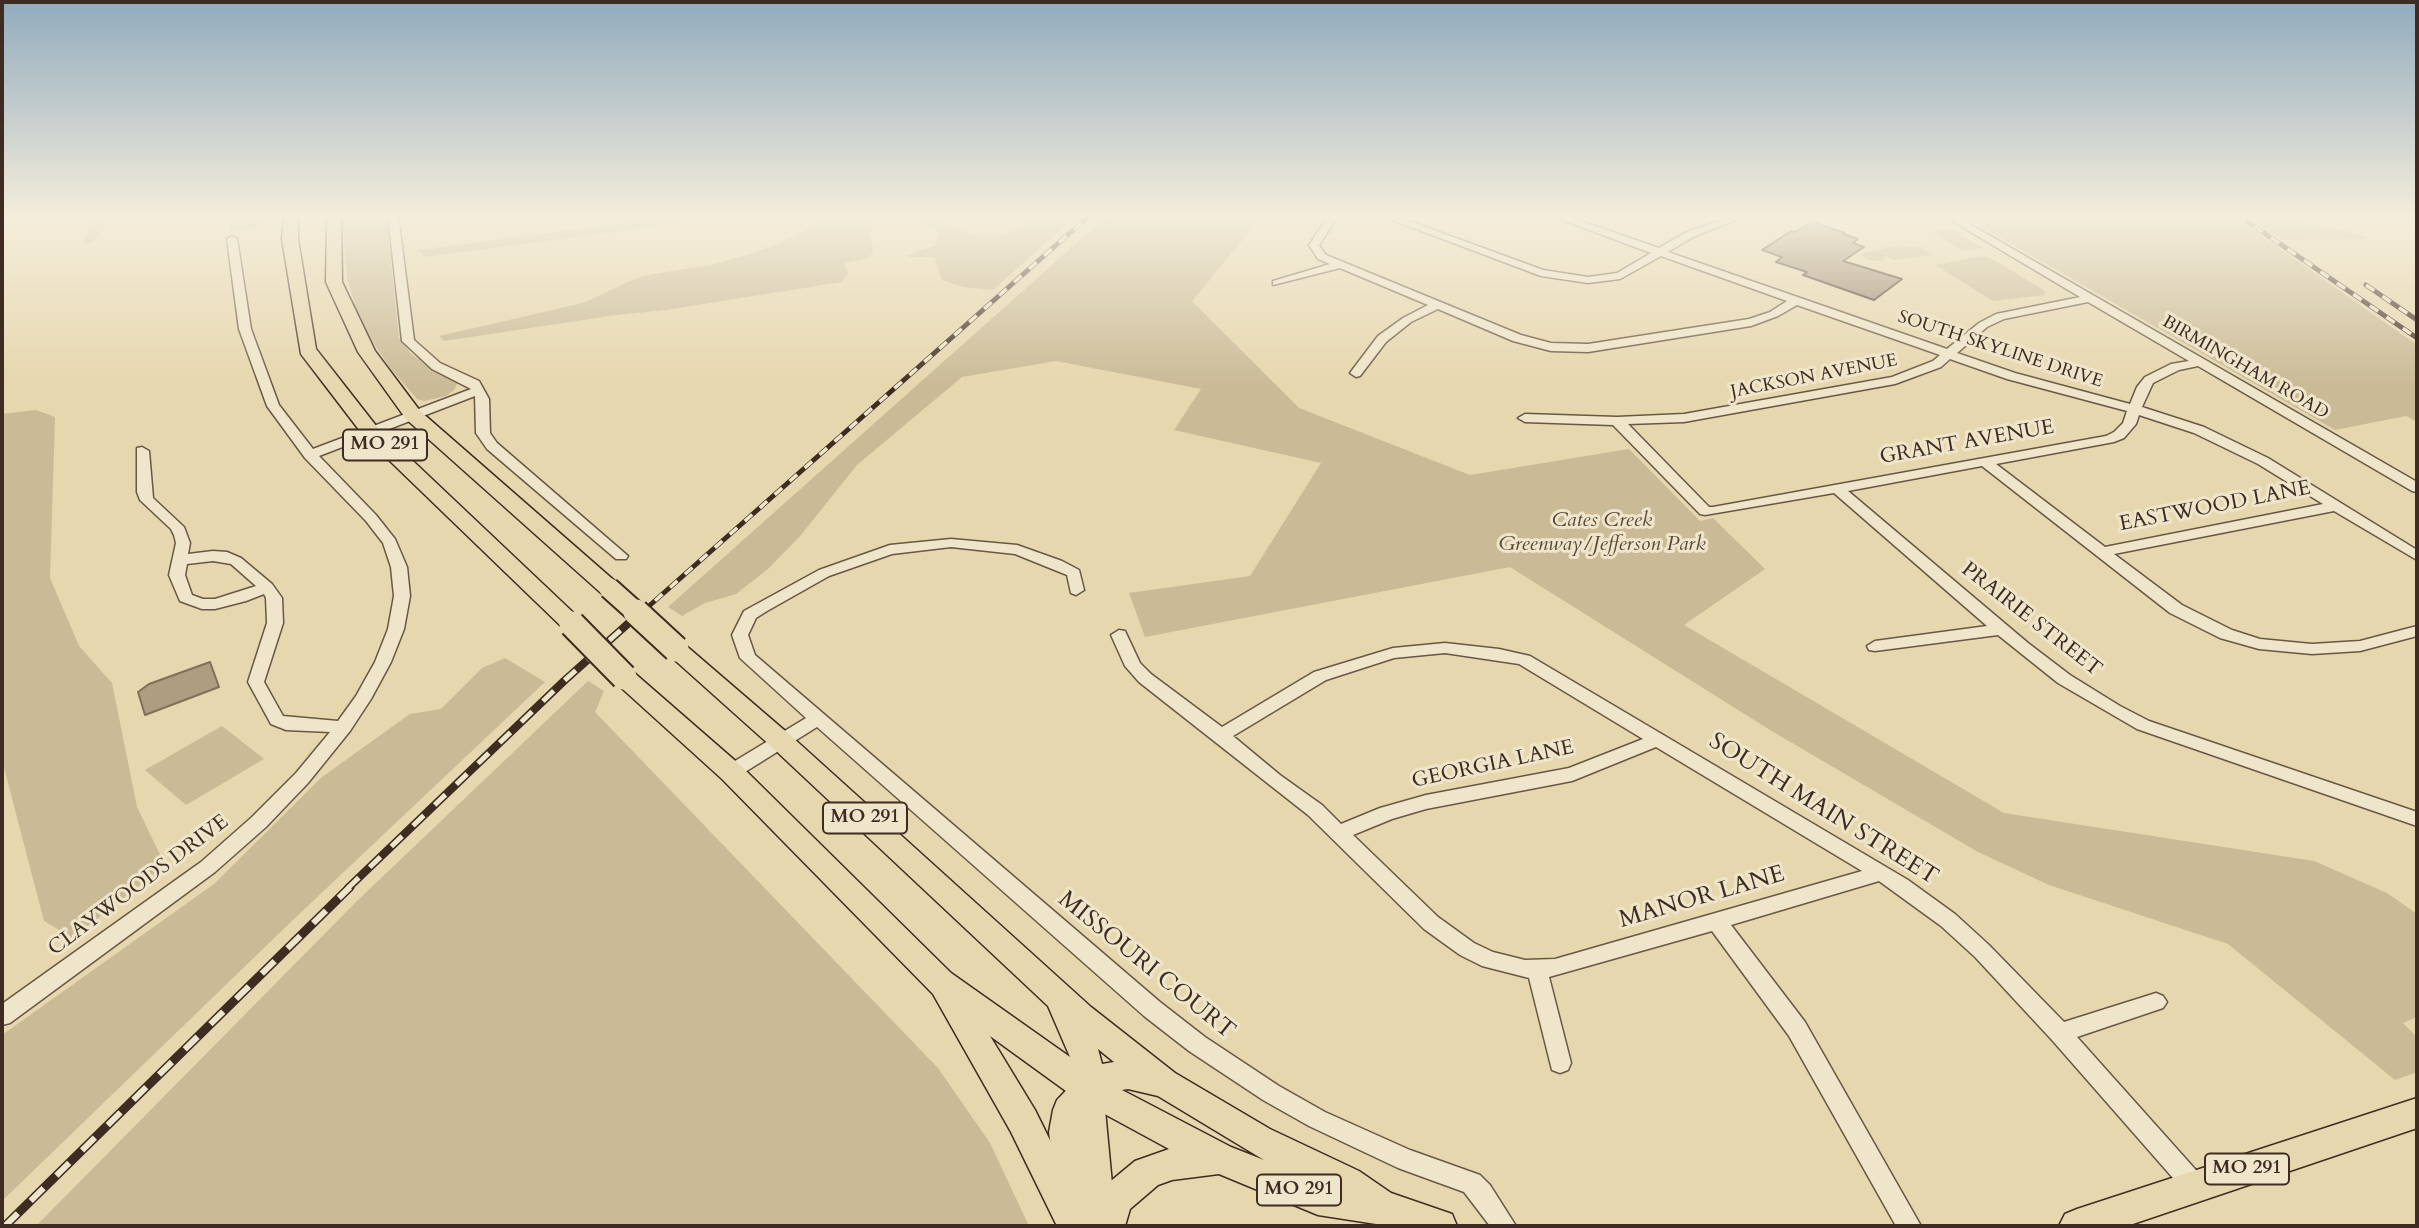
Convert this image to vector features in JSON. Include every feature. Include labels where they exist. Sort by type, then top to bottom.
[{"type":"highway","name":"MO 291","points":[[295,272],[307,350],[370,431],[624,677],[731,772],[940,982],[1088,1089],[1219,1158],[1318,1198],[1382,1207],[1440,1226]]},
{"type":"highway","name":"MO 291","points":[[334,272],[334,282],[367,352],[413,415],[782,742],[1052,989],[1164,1083],[1258,1140],[1347,1183],[1382,1207]]},
{"type":"highway","points":[[940,982],[1011,1099],[1075,1226]]},
{"type":"highway","points":[[1052,989],[1077,1034],[1086,1059],[1088,1089],[1107,1077],[1128,1075],[1164,1083]]},
{"type":"highway","name":"MO 291","points":[[2077,1226],[2417,1113]]},
{"type":"highway","points":[[1108,1226],[1118,1197],[1147,1173],[1172,1164],[1219,1158]]},
{"type":"main road","points":[[1088,1089],[1068,1110],[1064,1132],[1071,1178],[1088,1226]]},
{"type":"main road","points":[[1088,1089],[1100,1226]]},
{"type":"street","name":"CLAYWOODS DRIVE","points":[[2,1016],[208,867],[259,822],[302,778],[344,727],[383,662],[396,629],[400,604],[400,567],[390,542],[310,455],[274,406],[245,329],[237,272]]},
{"type":"street","points":[[400,272],[408,341],[433,364],[469,379],[483,399],[483,433],[492,446],[621,556]]},
{"type":"street","points":[[1277,283],[1314,272]]},
{"type":"street","points":[[1358,272],[1530,342],[1573,349],[1751,322],[1774,314],[1797,300]]},
{"type":"street","points":[[1539,272],[1564,279],[1588,280],[1620,276],[1626,272]]},
{"type":"street","name":"SOUTH SKYLINE DRIVE","points":[[1718,272],[2052,389],[2179,423],[2237,447],[2417,556]]},
{"type":"street","name":"BIRMINGHAM ROAD","points":[[2046,272],[2417,488]]},
{"type":"street","name":"JACKSON AVENUE","points":[[1525,418],[1617,421],[1708,415],[1895,380],[1924,370],[1949,354],[1983,325],[2000,316],[2090,298]]},
{"type":"street","points":[[1356,373],[1374,348],[1396,328],[1437,305]]},
{"type":"street","name":"GRANT AVENUE","points":[[1617,421],[1705,511],[2109,439],[2125,430],[2143,387],[2149,380],[2175,367],[2200,362]]},
{"type":"street","points":[[310,455],[479,390]]},
{"type":"street","points":[[142,451],[144,492],[147,500],[177,527],[181,535],[178,586],[185,598],[202,604],[228,602],[267,587]]},
{"type":"street","points":[[1984,461],[2185,615],[2241,639],[2286,647],[2337,648],[2381,642],[2417,631]]},
{"type":"street","name":"PRAIRIE STREET","points":[[1837,489],[2001,629],[2072,684],[2143,725],[2417,819]]},
{"type":"street","name":"EASTWOOD LANE","points":[[2102,552],[2336,506]]},
{"type":"street","name":"MISSOURI COURT","points":[[1076,590],[1074,573],[1017,550],[968,543],[925,545],[890,550],[824,573],[750,615],[740,635],[748,658],[1152,1009],[1197,1044],[1271,1093],[1338,1129],[1406,1160],[1472,1183],[1504,1226]]},
{"type":"street","points":[[180,559],[227,557],[236,561],[267,587],[274,598],[275,624],[256,682],[276,720],[286,724],[344,727]]},
{"type":"street","points":[[1875,646],[2001,629]]},
{"type":"street","name":"MANOR LANE","points":[[1119,635],[1133,666],[1145,678],[1222,735],[1274,780],[1315,810],[1431,923],[1467,949],[1489,960],[1513,967],[1555,968],[1881,873]]},
{"type":"street","name":"SOUTH MAIN STREET","points":[[1222,735],[1320,676],[1345,666],[1417,650],[1445,648],[1499,654],[1524,660],[1912,892],[1965,936],[2060,1033],[2195,1186]]},
{"type":"street","points":[[731,772],[819,718]]},
{"type":"street","name":"GEORGIA LANE","points":[[1339,833],[1387,813],[1426,802],[1572,774],[1657,740]]},
{"type":"street","points":[[1716,921],[1797,1029],[1909,1226]]},
{"type":"street","points":[[1537,969],[1560,1063]]},
{"type":"street","points":[[2060,1033],[2156,1002]]},
{"type":"green space","points":[[347,272],[392,272],[399,338],[412,355],[458,382],[454,390],[446,396],[424,401],[417,399],[374,344],[357,312]]},
{"type":"green space","points":[[665,272],[848,273],[842,282],[666,310],[444,341],[439,336],[583,303],[648,275]]},
{"type":"green space","points":[[939,272],[1013,272],[993,290],[963,287],[942,280]]},
{"type":"green space","name":"Cates Creek Greenway/Jefferson Park","points":[[1044,272],[1216,272],[1192,301],[1299,408],[1470,475],[1629,449],[1700,521],[1713,518],[1765,569],[1684,625],[2004,813],[2314,861],[2387,893],[2417,914],[2417,1017],[2403,1023],[2417,1037],[2417,1072],[2395,1080],[2228,944],[2049,885],[1978,852],[1770,730],[1510,567],[1145,637],[1129,593],[1250,576],[1321,463],[1174,430],[1201,389],[1056,361],[962,377],[857,465],[801,535],[768,569],[736,594],[705,603],[682,616],[668,607]]},
{"type":"green space","points":[[1947,272],[2015,272],[2045,291],[2044,295],[1993,301]]},
{"type":"green space","points":[[2061,272],[2314,272],[2417,345],[2417,422],[2406,416],[2335,430]]},
{"type":"green space","points":[[36,410],[55,417],[50,578],[79,646],[112,683],[137,807],[165,865],[73,938],[44,921],[2,760],[2,414]]},
{"type":"green space","points":[[505,658],[545,682],[294,919],[2,1201],[2,1035],[214,884],[322,777],[410,714],[441,709],[482,668]]},
{"type":"green space","points":[[588,681],[604,691],[595,712],[938,1068],[990,1143],[1029,1226],[36,1226],[357,901]]},
{"type":"green space","points":[[222,726],[264,759],[186,805],[145,770]]},
{"type":"shaded area","points":[[210,662],[219,687],[145,715],[138,692],[149,684]]},
{"type":"building","points":[[1807,272],[1880,272],[1902,279],[1874,300],[1803,275]]},
{"type":"railway","points":[[640,614],[1025,272]]},
{"type":"railway","points":[[2321,272],[2417,338]]},
{"type":"railway","points":[[2366,285],[2417,320]]},
{"type":"railway","points":[[348,888],[564,681],[641,612]]},
{"type":"railway","points":[[5,1226],[350,887]]}]
